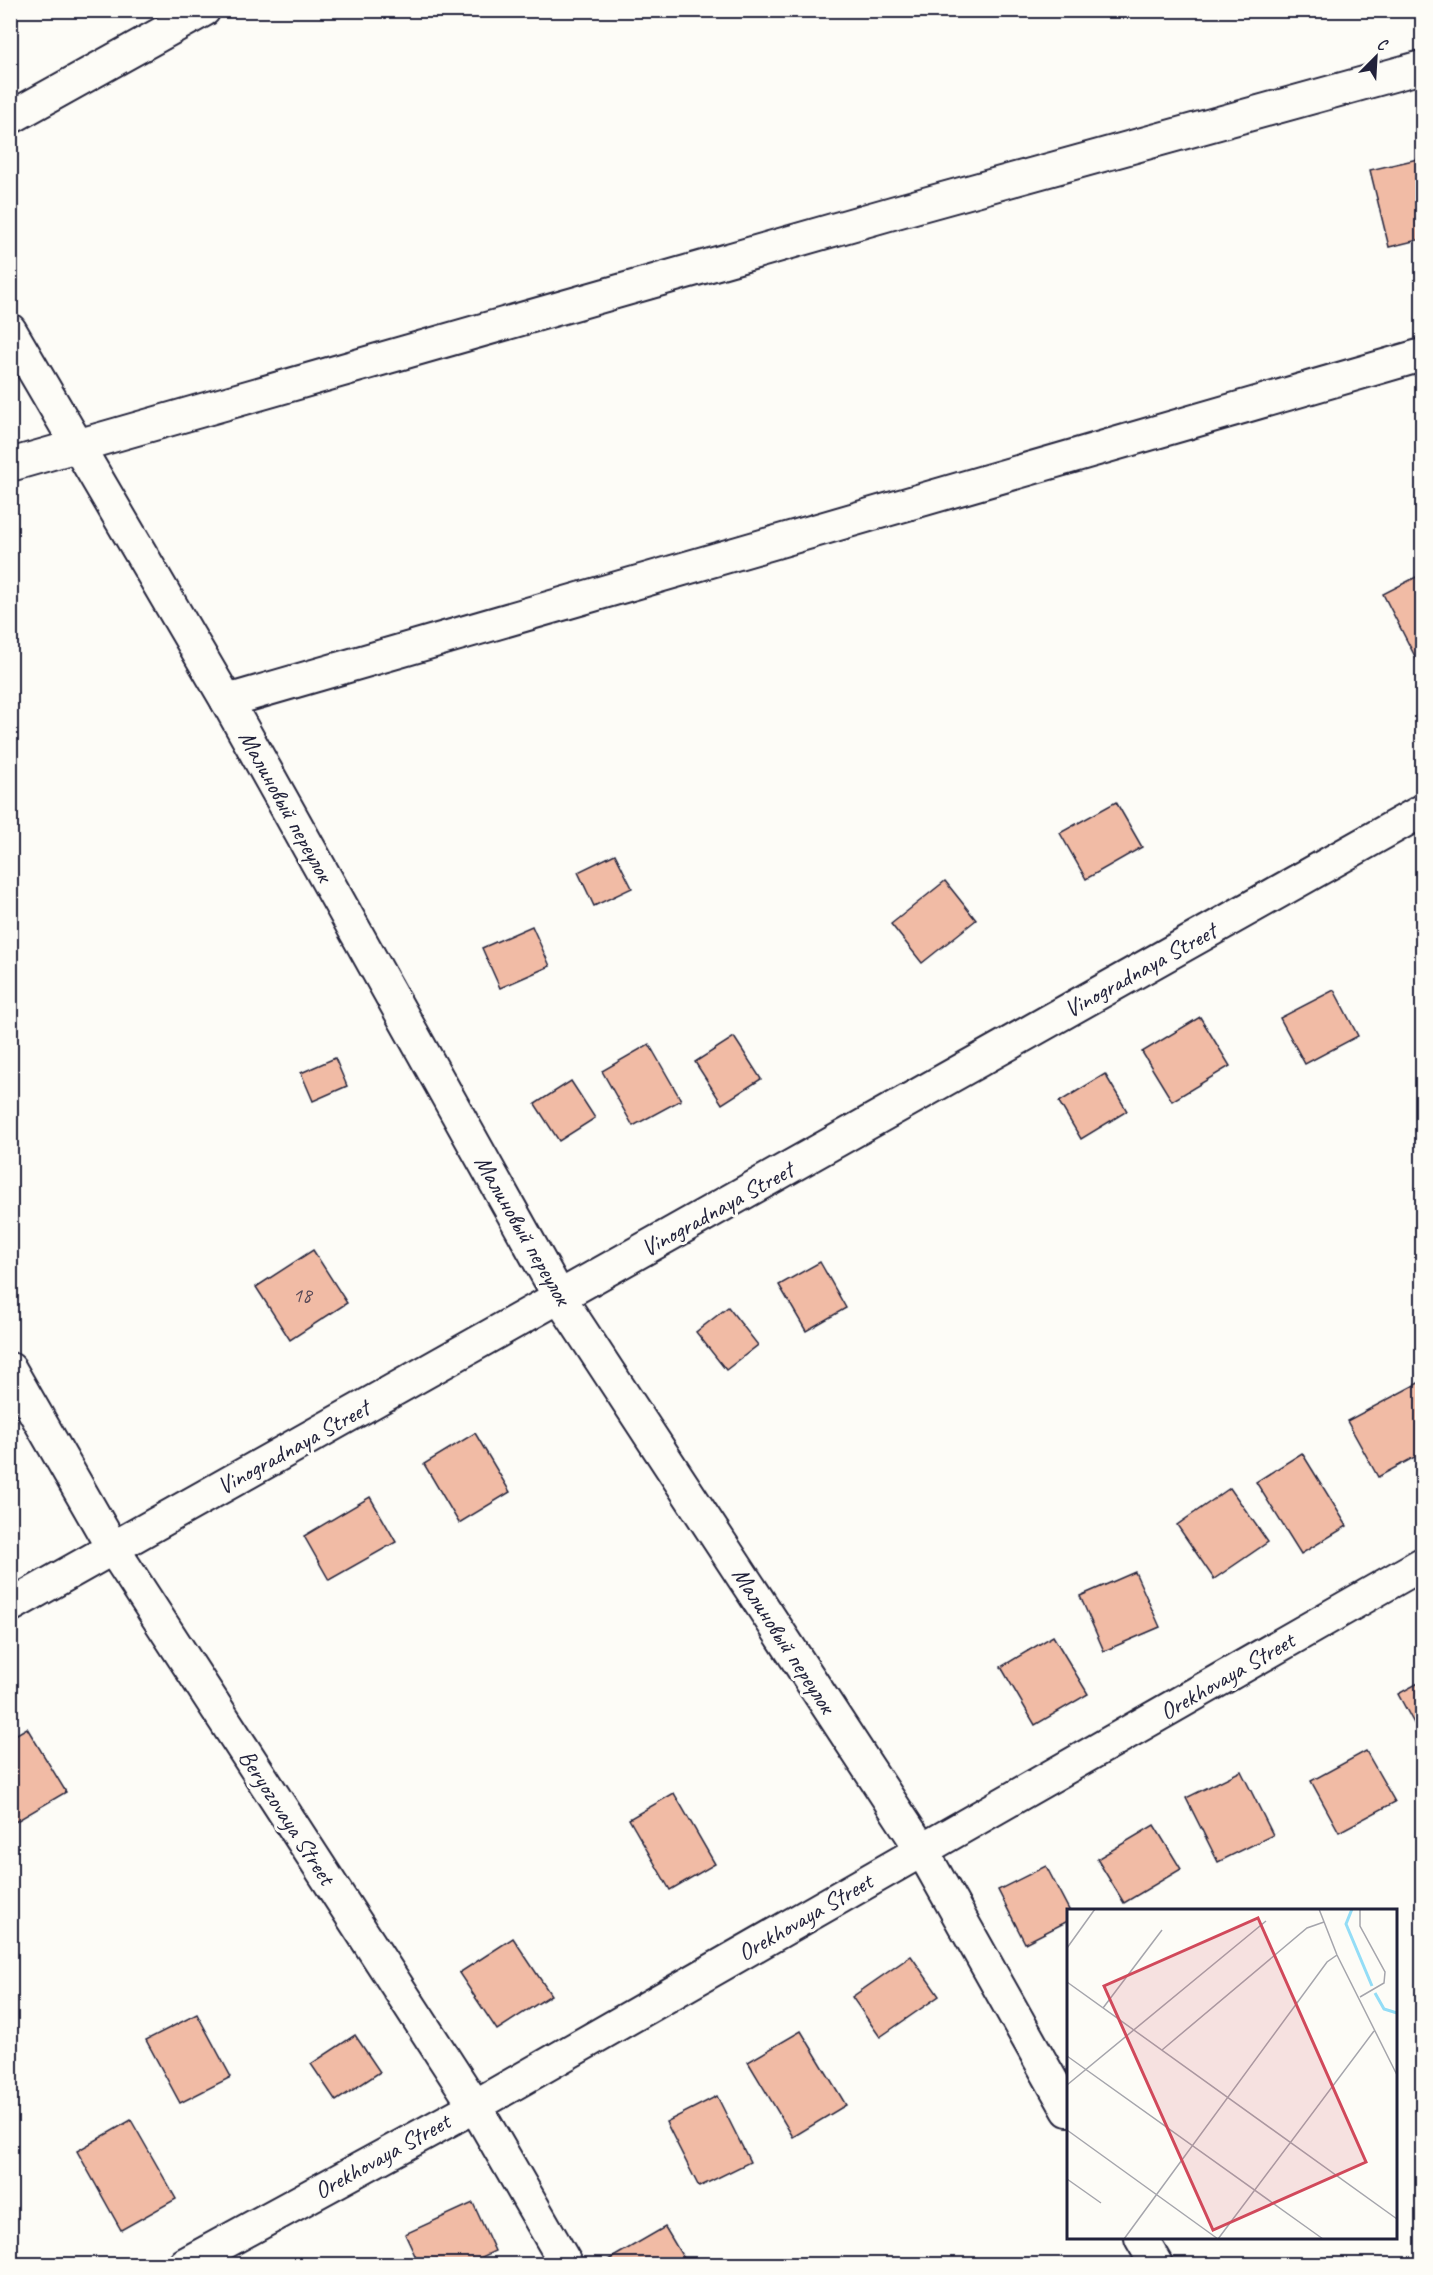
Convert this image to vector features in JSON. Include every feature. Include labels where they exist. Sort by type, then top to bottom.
[{"type":"street","points":[[10,118],[204,10]]},
{"type":"street","points":[[10,465],[896,212],[1422,67]]},
{"type":"street","name":"Малиновый переулок","points":[[10,330],[227,701],[560,1298],[922,1850],[1067,2108]]},
{"type":"street","points":[[227,701],[1422,355]]},
{"type":"street","name":"Vinogradnaya Street","points":[[10,1606],[1422,811]]},
{"type":"street","name":"Beryozovaya Street","points":[[10,1369],[112,1547],[475,2106],[566,2265]]},
{"type":"street","name":"Orekhovaya Street","points":[[185,2265],[475,2106],[1422,1564]]},
{"type":"street","points":[[1142,2239],[1156,2265]]},
{"type":"building","points":[[1422,158],[1422,239],[1389,247],[1370,170]]},
{"type":"building","points":[[1422,574],[1422,665],[1420,666],[1383,594]]},
{"type":"building","points":[[1116,802],[1142,847],[1086,879],[1060,833]]},
{"type":"building","points":[[615,854],[632,888],[594,906],[578,872]]},
{"type":"building","points":[[945,881],[976,920],[922,963],[891,924]]},
{"type":"building","points":[[532,926],[550,966],[500,988],[482,948]]},
{"type":"building","points":[[1334,990],[1358,1036],[1305,1064],[1280,1018]]},
{"type":"building","points":[[1200,1017],[1230,1066],[1172,1101],[1142,1052]]},
{"type":"building","points":[[734,1037],[761,1079],[722,1104],[695,1062]]},
{"type":"building","points":[[649,1044],[681,1100],[633,1126],[602,1071]]},
{"type":"building","points":[[335,1058],[347,1086],[313,1101],[301,1073]]},
{"type":"building","points":[[1105,1074],[1127,1111],[1081,1139],[1059,1102]]},
{"type":"building","points":[[571,1081],[595,1118],[559,1141],[535,1104]]},
{"type":"building","points":[[313,1250],[347,1303],[290,1340],[256,1287]]},
{"type":"building","points":[[820,1262],[846,1308],[806,1331],[779,1285]]},
{"type":"building","points":[[728,1307],[758,1345],[726,1370],[696,1332]]},
{"type":"building","points":[[1422,1381],[1422,1453],[1378,1477],[1347,1421]]},
{"type":"building","points":[[475,1433],[510,1492],[459,1523],[424,1464]]},
{"type":"building","points":[[1302,1453],[1347,1526],[1301,1554],[1256,1482]]},
{"type":"building","points":[[1230,1488],[1268,1542],[1214,1579],[1177,1525]]},
{"type":"building","points":[[370,1497],[396,1542],[329,1580],[304,1536]]},
{"type":"building","points":[[1135,1572],[1160,1627],[1104,1651],[1080,1596]]},
{"type":"building","points":[[1053,1636],[1088,1694],[1035,1725],[1001,1667]]},
{"type":"building","points":[[1422,1681],[1422,1738],[1398,1694]]},
{"type":"building","points":[[27,1728],[66,1792],[10,1825],[10,1738]]},
{"type":"building","points":[[1366,1751],[1395,1802],[1339,1832],[1311,1781]]},
{"type":"building","points":[[1241,1771],[1273,1835],[1218,1862],[1186,1798]]},
{"type":"building","points":[[674,1793],[715,1864],[670,1890],[629,1819]]},
{"type":"building","points":[[1154,1825],[1181,1869],[1124,1903],[1097,1859]]},
{"type":"building","points":[[1046,1866],[1068,1909],[1067,1922],[1025,1943],[998,1890]]},
{"type":"building","points":[[513,1938],[551,1995],[497,2030],[459,1973]]},
{"type":"building","points":[[911,1956],[939,1996],[880,2037],[852,1997]]},
{"type":"building","points":[[197,2014],[231,2077],[180,2103],[146,2040]]},
{"type":"building","points":[[801,2031],[846,2105],[793,2137],[748,2062]]},
{"type":"building","points":[[355,2035],[380,2072],[336,2101],[311,2064]]},
{"type":"building","points":[[717,2096],[750,2162],[699,2187],[666,2122]]},
{"type":"building","points":[[131,2120],[176,2199],[121,2230],[77,2151]]},
{"type":"building","points":[[473,2203],[495,2251],[467,2264],[419,2264],[405,2234]]},
{"type":"building","points":[[665,2227],[687,2264],[611,2264],[608,2260]]}]
